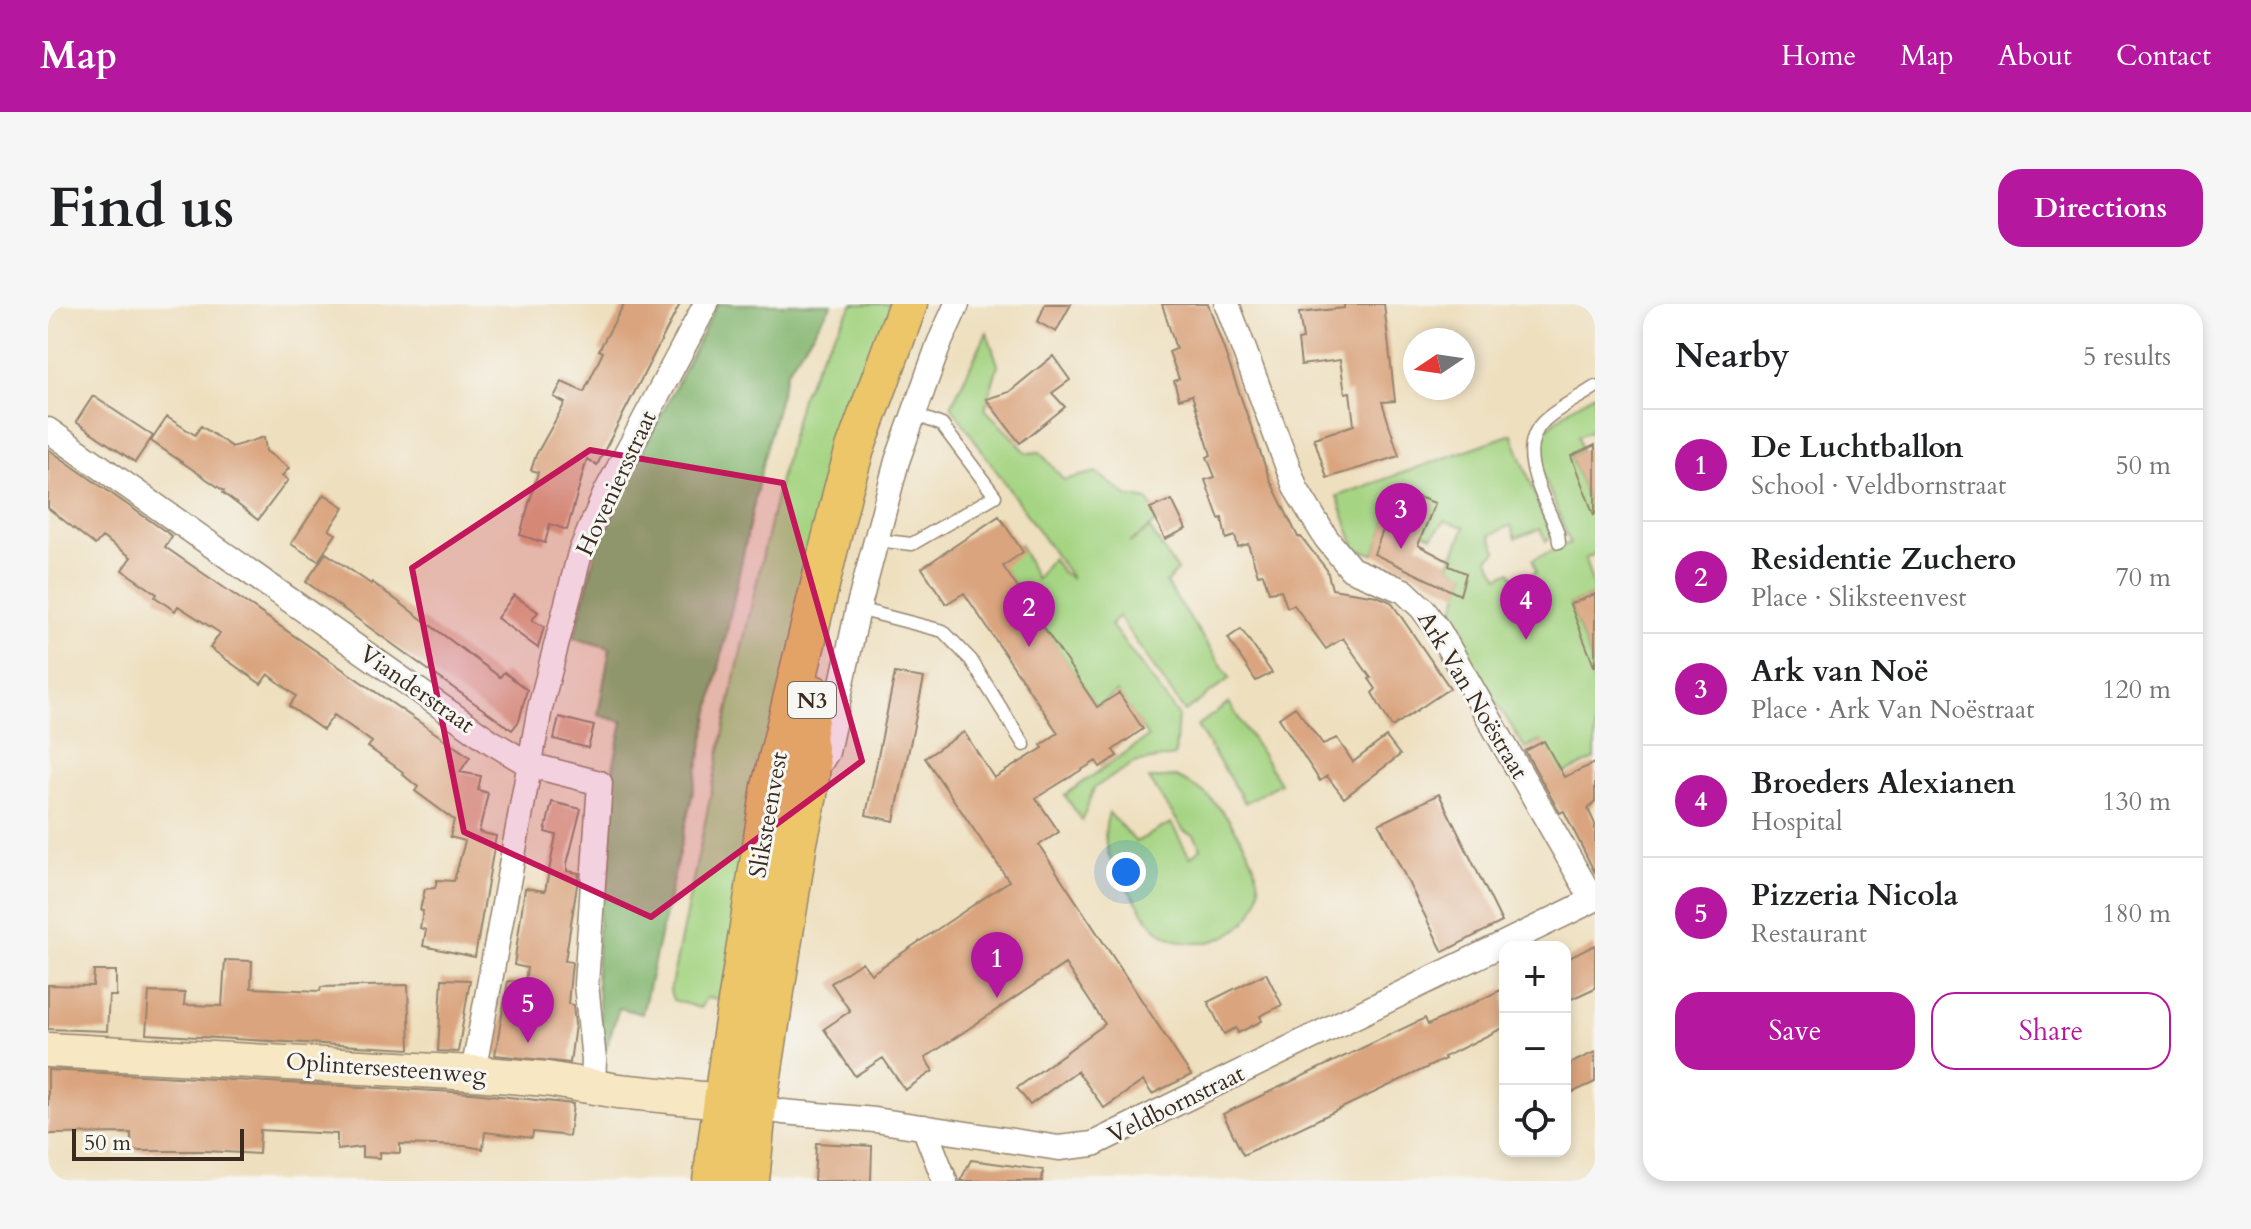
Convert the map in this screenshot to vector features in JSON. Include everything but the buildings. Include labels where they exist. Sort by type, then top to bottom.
[{"type":"main road","name":"Sliksteenvest","points":[[740,1104],[771,787],[847,476],[908,304]]},
{"type":"main road","name":"Sliksteenvest","points":[[740,1104],[810,779],[806,737],[849,523],[886,404],[924,304]]},
{"type":"main road","name":"N3","points":[[712,1181],[740,1104]]},
{"type":"main road","name":"N3","points":[[740,1104],[750,1181]]},
{"type":"street","name":"Hoveniersstraat","points":[[530,765],[540,708],[580,553],[606,492],[706,304]]},
{"type":"street","name":"Sliksteenvest","points":[[810,779],[827,752],[875,540],[914,414],[957,304]]},
{"type":"street","name":"Ark Van Noëstraat","points":[[1227,304],[1304,504],[1351,569],[1404,591],[1422,608],[1477,696],[1594,899]]},
{"type":"street","name":"Vianderstraat","points":[[48,430],[477,732],[530,765]]},
{"type":"street","points":[[473,1073],[530,765],[600,783],[586,984],[594,1060],[593,1086]]},
{"type":"street","name":"Veldbornstraat","points":[[740,1104],[1059,1148],[1093,1144],[1594,899]]},
{"type":"street","name":"Oplintersesteenweg","points":[[48,1050],[473,1073],[740,1104]]},
{"type":"street","points":[[924,1127],[945,1181]]},
{"type":"lane","points":[[1559,542],[1531,461],[1531,447],[1536,431],[1545,420],[1595,387]]},
{"type":"lane","points":[[875,540],[912,544],[995,496],[942,425],[914,414]]},
{"type":"lane","points":[[858,609],[943,631],[971,660],[1024,745]]},
{"type":"highlighted area","points":[[590,450],[783,483],[862,761],[651,917],[464,832],[412,568]]},
{"type":"green space","points":[[717,304],[832,304],[787,371],[764,456],[642,1014],[619,1008],[604,1054],[596,972],[605,805],[623,722],[598,715],[610,648],[574,638],[598,541]]},
{"type":"green space","points":[[853,304],[902,304],[720,999],[706,998],[700,1008],[673,1000],[670,991],[735,678],[801,398],[821,355]]},
{"type":"green space","points":[[987,332],[998,365],[985,409],[1027,453],[1040,452],[1064,480],[1096,472],[1127,496],[1148,500],[1159,520],[1129,543],[1150,529],[1177,571],[1166,583],[1230,678],[1185,712],[1118,616],[1111,625],[1178,715],[1175,756],[1134,763],[1094,788],[1082,821],[1065,795],[1148,737],[1117,692],[1096,706],[998,560],[1020,545],[1036,579],[1052,558],[1062,572],[1072,579],[951,406]]},
{"type":"green space","points":[[1595,394],[1595,429],[1578,436],[1582,451],[1571,456],[1595,518],[1595,554],[1585,559],[1595,594],[1570,604],[1595,670],[1591,674],[1595,685],[1595,759],[1561,775],[1541,741],[1525,748],[1448,625],[1466,574],[1449,566],[1465,527],[1445,521],[1432,536],[1393,506],[1374,554],[1356,549],[1337,496],[1512,434],[1551,536],[1546,541],[1540,529],[1516,538],[1511,525],[1490,535],[1497,551],[1488,558],[1499,577],[1511,571],[1516,581],[1536,572],[1533,559],[1570,543],[1538,461],[1545,430],[1571,408]]},
{"type":"green space","points":[[1229,703],[1280,783],[1245,803],[1197,726]]},
{"type":"green space","points":[[1176,777],[1201,790],[1217,805],[1245,846],[1258,876],[1257,903],[1250,917],[1239,928],[1212,941],[1181,942],[1155,927],[1118,873],[1106,845],[1109,813],[1136,842],[1171,823],[1190,857],[1201,848],[1194,835],[1184,831],[1149,779]]},
{"type":"place","name":"Ark van Noë","points":[[1401,549]]},
{"type":"place","name":"Broeders Alexianen","points":[[1526,640]]},
{"type":"place","name":"Residentie Zuchero","points":[[1029,647]]},
{"type":"place","name":"De Luchtballon","points":[[997,998]]},
{"type":"place","name":"Pizzeria Nicola","points":[[528,1043]]}]
